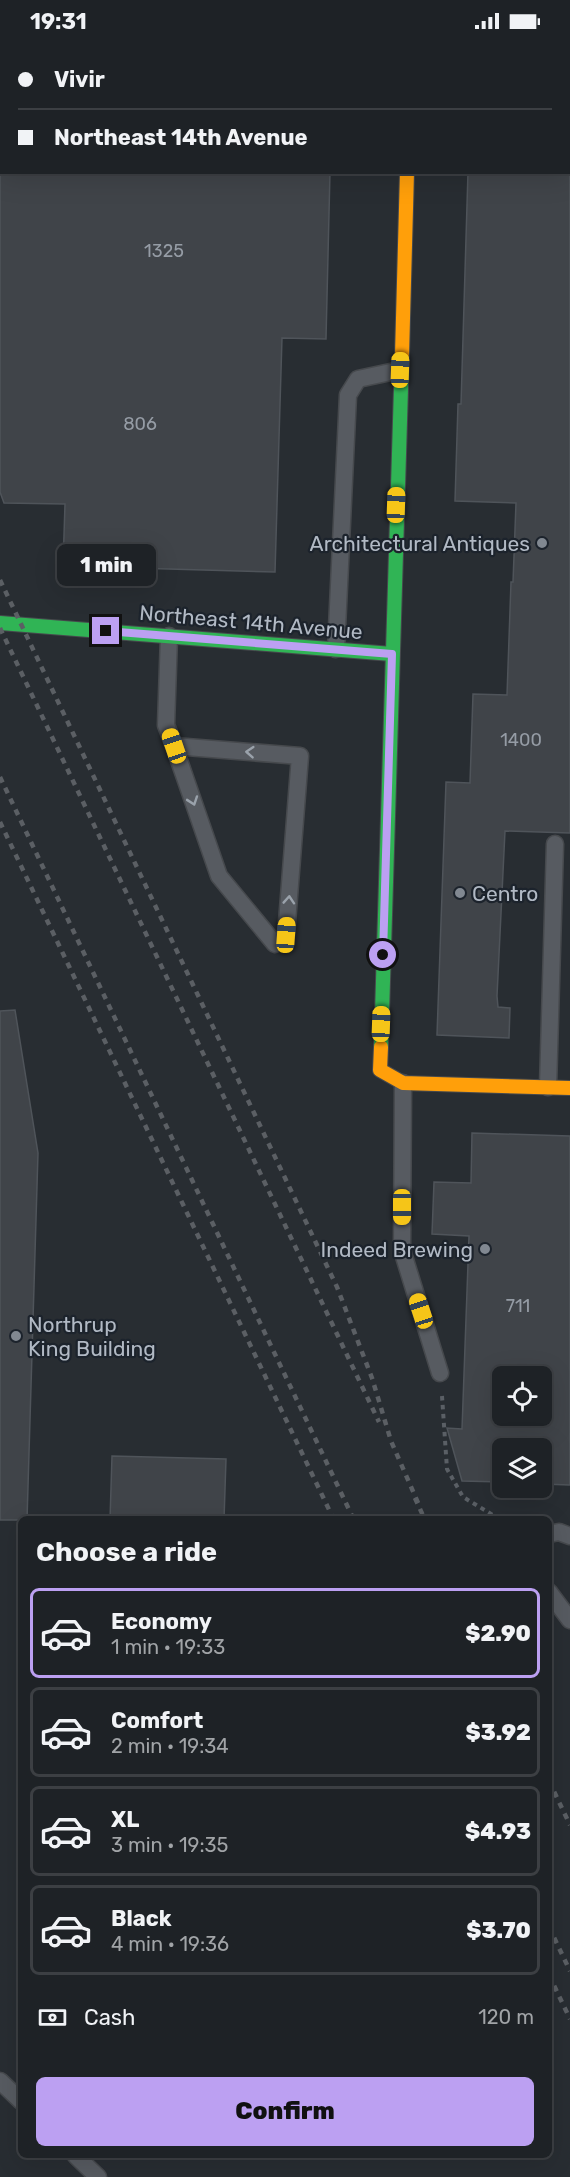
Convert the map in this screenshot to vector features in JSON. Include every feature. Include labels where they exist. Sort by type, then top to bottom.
[{"type":"street","points":[[407,174],[380,1070],[403,1083],[570,1088]]},
{"type":"street","name":"Northeast 14th Avenue","points":[[0,623],[392,654]]},
{"type":"lane","points":[[336,649],[348,395],[358,379],[400,370]]},
{"type":"lane","points":[[169,636],[166,725],[219,876],[275,944],[286,935],[300,756],[174,746]]},
{"type":"lane","points":[[548,1087],[555,844]]},
{"type":"lane","points":[[403,1083],[402,1250],[440,1373]]},
{"type":"lane","points":[[552,1596],[570,1620]]},
{"type":"lane","points":[[0,2081],[18,2099]]},
{"type":"lane","points":[[78,2158],[98,2177]]},
{"type":"path","points":[[440,1373],[447,1469],[463,1497],[494,1516]]},
{"type":"building","points":[[0,174],[330,174],[326,339],[282,338],[275,572],[63,566],[65,504],[4,503],[0,492]]},
{"type":"building","points":[[468,174],[570,174],[570,833],[505,831],[497,996],[498,1007],[510,1008],[509,1038],[437,1035],[446,782],[470,783],[473,694],[507,695],[511,582],[513,582],[516,503],[455,501],[458,404],[461,404]]},
{"type":"building","name":"Northrup King Building","points":[[15,1010],[38,1153],[27,1516],[18,1516],[18,1520],[0,1520],[0,1011]]},
{"type":"building","points":[[472,1133],[570,1136],[570,1485],[552,1484],[552,1438],[492,1438],[492,1482],[462,1481],[447,1428],[462,1429],[469,1236],[432,1234],[434,1182],[471,1183]]},
{"type":"building","points":[[112,1456],[226,1459],[224,1516],[110,1516]]},
{"type":"railway","points":[[0,580],[337,1287],[372,1378],[391,1441],[419,1505]]},
{"type":"railway","points":[[0,628],[379,1422]]},
{"type":"railway","points":[[0,777],[352,1516]]},
{"type":"railway","points":[[0,822],[332,1516]]},
{"type":"railway","points":[[415,1498],[423,1516]]},
{"type":"railway","points":[[552,1787],[570,1825]]},
{"type":"railway","points":[[552,1933],[570,1971]]},
{"type":"railway","points":[[552,1981],[570,2019]]},
{"type":"traffic: fast","points":[[381,1047],[402,355]]},
{"type":"traffic: fast","points":[[0,623],[392,654]]},
{"type":"traffic: slow","points":[[402,355],[407,174]]},
{"type":"traffic: slow","points":[[381,1047],[380,1070],[403,1083],[570,1088]]},
{"type":"place","name":"Architectural Antiques","points":[[542,543]]},
{"type":"place","name":"Centro","points":[[460,893]]},
{"type":"place","name":"Indeed Brewing","points":[[485,1249]]},
{"type":"place","name":"Northrup King Building","points":[[16,1336]]},
{"type":"route","points":[[106,631],[392,654],[383,955]]}]
